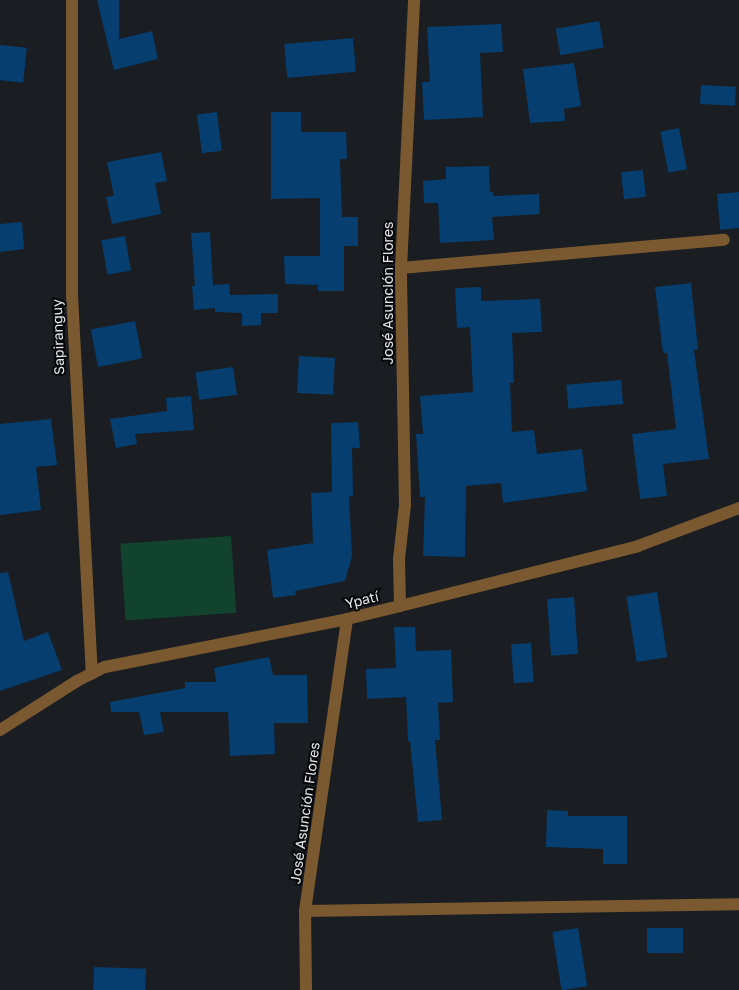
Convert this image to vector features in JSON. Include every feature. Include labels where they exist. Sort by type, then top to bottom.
[{"type":"street","name":"Sapiranguy","points":[[72,0],[73,331],[92,673]]},
{"type":"street","name":"José Asunción Flores","points":[[400,606],[398,587],[405,505],[402,268],[414,0]]},
{"type":"street","points":[[402,268],[724,240]]},
{"type":"street","name":"Ypatí","points":[[0,730],[92,673],[105,667],[347,619],[400,606],[638,546],[739,508]]},
{"type":"street","name":"José Asunción Flores","points":[[306,990],[305,911],[347,619]]},
{"type":"street","points":[[305,911],[739,904]]},
{"type":"green space","points":[[231,536],[236,613],[126,621],[120,544]]},
{"type":"building","points":[[97,0],[119,0],[119,39],[152,31],[158,59],[114,70]]},
{"type":"building","points":[[599,21],[604,48],[560,55],[556,29]]},
{"type":"building","points":[[501,24],[503,52],[480,53],[483,117],[424,120],[422,82],[430,82],[427,27]]},
{"type":"building","points":[[353,38],[356,72],[287,78],[284,44]]},
{"type":"building","points":[[0,45],[27,48],[23,83],[0,80]]},
{"type":"building","points":[[574,63],[581,106],[564,109],[565,121],[530,123],[523,69]]},
{"type":"building","points":[[701,85],[736,87],[735,106],[700,104]]},
{"type":"building","points":[[217,112],[222,151],[202,153],[197,114]]},
{"type":"building","points":[[271,112],[301,112],[301,132],[346,132],[347,159],[340,159],[342,217],[358,217],[358,246],[344,246],[344,291],[318,291],[318,285],[285,284],[284,256],[320,256],[320,198],[271,199]]},
{"type":"building","points":[[679,128],[687,169],[668,173],[660,132]]},
{"type":"building","points":[[161,152],[167,181],[155,183],[161,214],[112,224],[106,197],[114,196],[107,162]]},
{"type":"building","points":[[489,166],[490,192],[493,192],[493,196],[539,194],[540,214],[492,217],[494,240],[440,243],[438,203],[424,203],[423,181],[446,179],[446,167]]},
{"type":"building","points":[[643,170],[646,197],[624,199],[621,172]]},
{"type":"building","points":[[739,192],[739,228],[720,230],[717,194]]},
{"type":"building","points":[[22,222],[24,249],[0,252],[0,224]]},
{"type":"building","points":[[210,232],[213,285],[229,284],[230,295],[278,294],[278,313],[261,313],[261,325],[242,326],[242,313],[215,312],[215,308],[194,310],[192,286],[195,286],[191,233]]},
{"type":"building","points":[[125,236],[131,270],[107,275],[101,240]]},
{"type":"building","points":[[691,283],[698,349],[694,350],[709,459],[663,464],[667,496],[640,499],[632,434],[676,429],[667,353],[663,353],[655,287]]},
{"type":"building","points":[[481,287],[481,301],[540,299],[542,332],[512,333],[514,383],[510,383],[512,432],[534,430],[537,454],[582,449],[587,491],[503,503],[501,483],[466,486],[465,557],[423,556],[425,497],[420,497],[416,434],[423,434],[420,396],[473,392],[470,327],[457,328],[455,288]]},
{"type":"building","points":[[135,321],[142,358],[98,367],[91,330]]},
{"type":"building","points":[[299,356],[335,358],[333,395],[297,393]]},
{"type":"building","points":[[233,367],[237,395],[199,400],[195,372]]},
{"type":"building","points":[[621,380],[623,404],[568,409],[566,385]]},
{"type":"building","points":[[191,396],[194,430],[135,434],[137,444],[116,448],[110,419],[167,411],[166,398]]},
{"type":"building","points":[[51,419],[57,465],[36,467],[41,510],[0,515],[0,424]]},
{"type":"building","points":[[358,422],[360,448],[352,448],[353,496],[349,496],[352,556],[345,581],[295,591],[296,595],[273,598],[267,550],[313,543],[311,493],[332,492],[331,423]]},
{"type":"building","points":[[8,572],[24,641],[48,632],[62,670],[0,691],[0,573]]},
{"type":"building","points":[[657,592],[667,657],[637,662],[626,597]]},
{"type":"building","points":[[574,597],[578,654],[551,656],[547,599]]},
{"type":"building","points":[[394,627],[415,627],[416,651],[451,650],[453,702],[438,703],[440,740],[435,740],[442,820],[418,822],[410,741],[408,741],[406,697],[367,699],[366,669],[396,668]]},
{"type":"building","points":[[531,643],[534,682],[514,683],[511,644]]},
{"type":"building","points":[[269,657],[273,675],[307,675],[308,723],[274,723],[275,754],[230,756],[228,712],[160,712],[164,732],[144,735],[139,712],[111,712],[110,702],[185,688],[185,682],[216,682],[214,668]]},
{"type":"building","points":[[547,810],[568,811],[568,816],[627,816],[627,864],[603,864],[603,849],[546,847]]},
{"type":"building","points":[[578,928],[587,986],[561,990],[552,932]]},
{"type":"building","points":[[647,928],[683,928],[683,953],[647,953]]},
{"type":"building","points":[[94,967],[146,969],[145,990],[93,990]]}]
